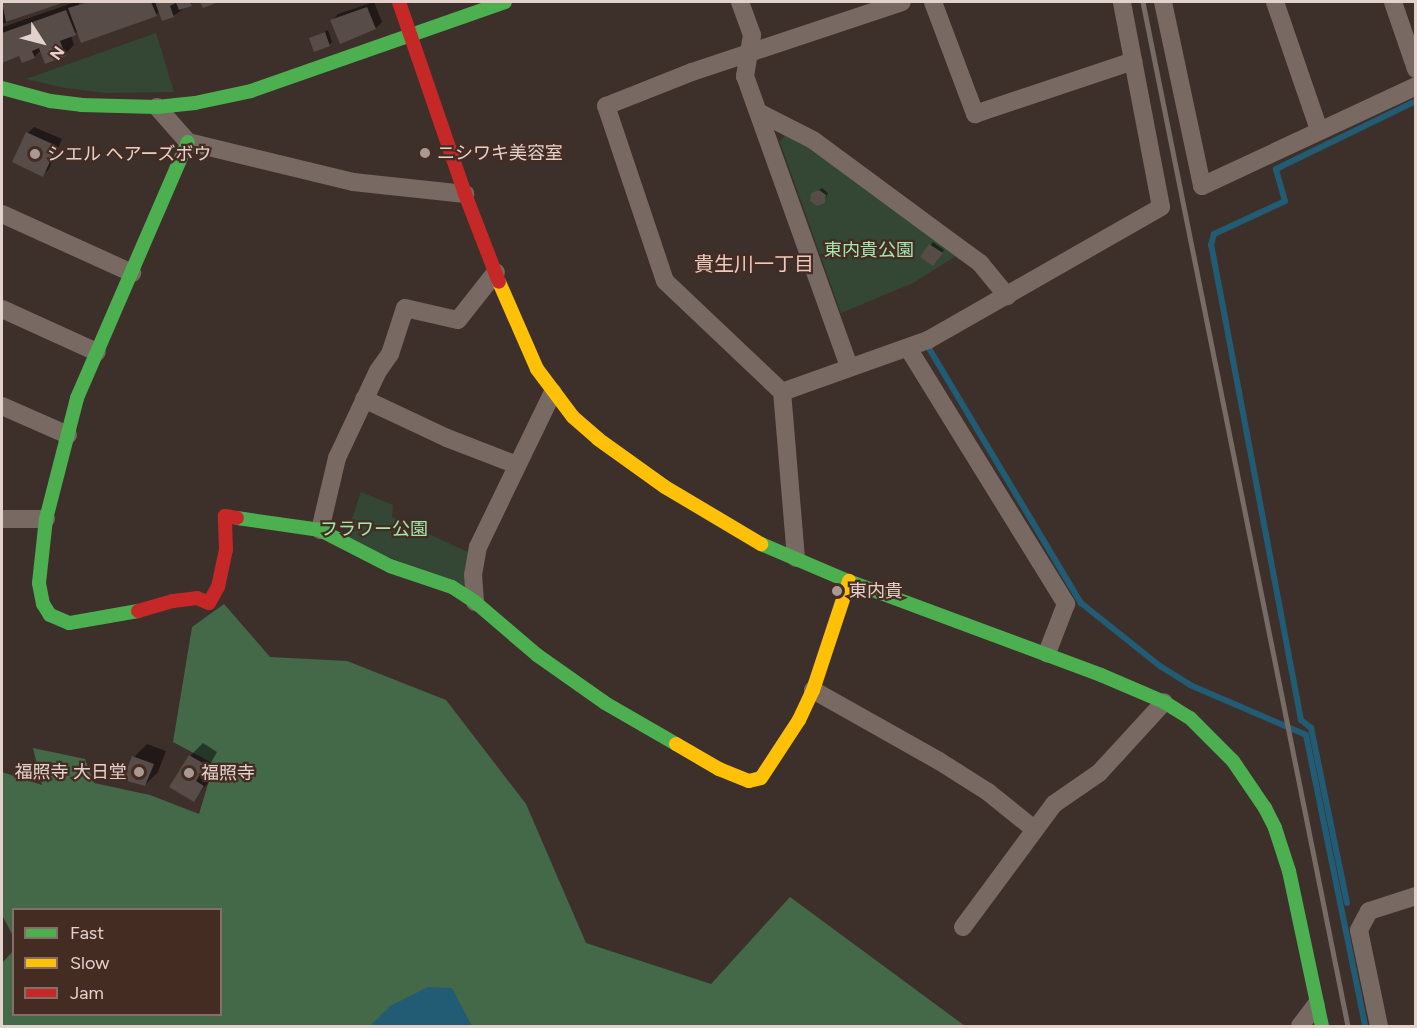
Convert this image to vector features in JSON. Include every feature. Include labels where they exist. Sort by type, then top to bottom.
[{"type":"street","points":[[399,2],[465,194],[520,335],[553,392],[573,417],[598,439],[665,487],[753,540],[849,581],[1047,653],[1164,702],[1190,718],[1215,740],[1265,807],[1275,828],[1288,871],[1322,1026]]},
{"type":"street","points":[[2,88],[50,101],[81,105],[158,107],[195,103],[251,91],[411,37],[505,2]]},
{"type":"street","points":[[740,2],[752,35],[745,76],[849,368]]},
{"type":"street","points":[[796,558],[782,392],[665,281],[606,106],[692,72],[902,2]]},
{"type":"street","points":[[933,2],[975,114],[1133,61]]},
{"type":"street","points":[[782,392],[928,340],[1161,207],[1122,2]]},
{"type":"street","points":[[1163,2],[1203,186],[1416,86]]},
{"type":"street","points":[[1275,2],[1319,130]]},
{"type":"street","points":[[1393,2],[1416,69]]},
{"type":"street","points":[[158,107],[188,142],[353,182],[465,194]]},
{"type":"street","points":[[760,113],[813,140],[980,263],[1007,296]]},
{"type":"street","points":[[188,142],[77,398],[46,519],[39,583],[43,604],[50,615],[69,623],[151,609],[173,600],[197,598],[209,603],[218,587],[226,550],[225,516],[320,530],[390,566],[452,587],[475,602],[537,655],[605,703],[719,769],[749,781],[761,778],[773,763],[813,690],[849,581]]},
{"type":"street","points":[[2,214],[132,273]]},
{"type":"street","points":[[320,530],[334,467],[364,399],[390,354],[405,308],[458,320],[496,272]]},
{"type":"street","points":[[2,309],[97,352]]},
{"type":"street","points":[[908,348],[1066,604],[1047,653]]},
{"type":"street","points":[[475,602],[473,575],[478,547],[553,392]]},
{"type":"street","points":[[364,399],[447,438],[517,465]]},
{"type":"street","points":[[2,406],[68,435]]},
{"type":"street","points":[[2,519],[46,519]]},
{"type":"street","points":[[813,690],[939,761],[988,792],[1034,829]]},
{"type":"street","points":[[963,927],[1054,804],[1099,773],[1164,702]]},
{"type":"street","points":[[1379,1026],[1359,930],[1369,911],[1416,896]]},
{"type":"street","points":[[1300,1026],[1316,1005]]},
{"type":"green space","points":[[156,33],[174,92],[106,93],[65,88],[26,79]]},
{"type":"green space","name":"東内貴公園","points":[[785,135],[811,147],[956,256],[913,283],[841,313],[780,142]]},
{"type":"green space","name":"フラワー公園","points":[[361,492],[393,505],[392,517],[470,553],[468,588],[345,540]]},
{"type":"green space","points":[[224,604],[270,657],[347,661],[446,700],[526,804],[586,943],[711,984],[790,897],[965,1026],[2,1026],[2,963],[12,952],[12,1016],[222,1016],[222,908],[12,908],[12,934],[2,915],[2,772],[42,785],[33,748],[85,759],[94,783],[150,795],[199,814],[214,764],[173,742],[192,627]]},
{"type":"water","points":[[428,987],[452,988],[472,1026],[370,1026],[390,1006]]},
{"type":"building","points":[[2,2],[65,2],[6,22]]},
{"type":"building","points":[[89,2],[151,2],[157,16],[81,43],[68,8]]},
{"type":"building","points":[[155,2],[190,2],[192,6],[179,10],[176,3],[170,6],[174,17],[162,21]]},
{"type":"building","points":[[200,2],[219,2],[203,8]]},
{"type":"building","points":[[367,7],[376,29],[340,44],[330,20]]},
{"type":"building","points":[[66,10],[76,35],[60,41],[66,56],[45,64],[39,48],[32,51],[35,58],[22,63],[19,56],[2,63],[2,33]]},
{"type":"building","points":[[325,32],[330,46],[314,52],[309,38]]},
{"type":"building","name":"シエル ヘアーズボウ","points":[[26,132],[57,146],[43,177],[12,162]]},
{"type":"building","points":[[819,190],[826,195],[825,203],[817,206],[810,201],[811,193]]},
{"type":"building","points":[[929,244],[943,253],[933,266],[920,257]]},
{"type":"building","name":"福照寺","points":[[189,755],[206,765],[196,781],[204,786],[194,802],[169,787]]},
{"type":"building","name":"福照寺 大日堂","points":[[132,756],[154,764],[145,786],[123,780]]},
{"type":"waterway","points":[[1347,903],[1311,728],[1301,720],[1211,245],[1214,234],[1285,201],[1276,169],[1414,102]]},
{"type":"waterway","points":[[930,350],[1081,603],[1160,666],[1190,685],[1306,735],[1365,1026]]},
{"type":"railway","points":[[1143,2],[1348,1026]]},
{"type":"traffic: fast","points":[[2,88],[50,101],[81,105],[157,107],[195,103],[251,91],[505,2]]},
{"type":"traffic: fast","points":[[138,611],[69,623],[50,615],[43,604],[39,583],[46,519],[77,398],[188,142]]},
{"type":"traffic: fast","points":[[237,518],[320,530],[390,566],[452,587],[475,602],[537,655],[605,703],[676,744]]},
{"type":"traffic: fast","points":[[761,544],[843,579],[1101,675],[1164,702],[1190,718],[1233,761],[1265,808],[1275,828],[1289,871],[1322,1026]]},
{"type":"traffic: slow","points":[[499,282],[537,369],[573,417],[598,439],[665,487],[761,544]]},
{"type":"traffic: slow","points":[[676,744],[719,769],[749,781],[761,778],[799,720],[813,690],[849,581]]},
{"type":"traffic: jam","points":[[399,2],[465,194],[499,282]]},
{"type":"traffic: jam","points":[[138,611],[173,601],[197,598],[209,603],[218,587],[226,550],[225,516],[237,518]]},
{"type":"place","name":"ニシワキ美容室","points":[[425,153]]},
{"type":"place","name":"シエル ヘアーズボウ","points":[[35,154]]},
{"type":"place","name":"東内貴","points":[[837,591]]},
{"type":"place","name":"福照寺 大日堂","points":[[139,772]]},
{"type":"place","name":"福照寺","points":[[189,773]]},
{"type":"district","name":"貴生川一丁目","points":[[754,264]]}]
